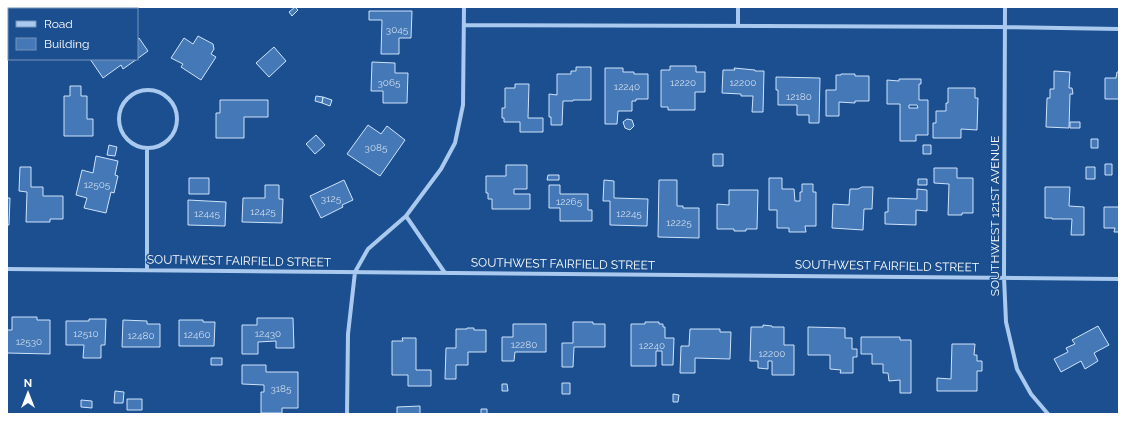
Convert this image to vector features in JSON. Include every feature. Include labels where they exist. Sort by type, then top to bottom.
[{"type":"street","points":[[347,414],[348,334],[355,272],[368,249],[406,216],[441,169],[455,143],[463,105],[464,7]]},
{"type":"street","points":[[738,7],[738,26]]},
{"type":"street","name":"SOUTHWEST 121ST AVENUE","points":[[1005,7],[1004,277],[1006,322],[1017,370],[1031,394],[1048,414]]},
{"type":"street","points":[[464,24],[1119,29]]},
{"type":"street","points":[[149,90],[160,92],[170,100],[175,109],[177,120],[174,132],[167,141],[158,147],[147,149],[135,146],[126,139],[121,130],[119,120],[121,109],[128,98],[136,92],[149,90]]},
{"type":"street","points":[[147,149],[147,270]]},
{"type":"street","points":[[406,216],[445,272]]},
{"type":"street","name":"SOUTHWEST FAIRFIELD STREET","points":[[7,269],[1119,279]]},
{"type":"building","points":[[295,7],[298,10],[292,16],[289,12]]},
{"type":"building","points":[[369,11],[412,11],[411,38],[399,38],[399,54],[381,54],[382,20],[369,20]]},
{"type":"building","points":[[198,36],[213,44],[214,49],[211,54],[216,57],[201,80],[181,67],[183,64],[171,58],[184,38],[193,44]]},
{"type":"building","points":[[138,38],[148,51],[138,58]]},
{"type":"building","points":[[274,47],[286,61],[269,77],[256,63]]},
{"type":"building","points":[[91,60],[136,60],[123,69],[121,65],[103,78]]},
{"type":"building","points":[[372,62],[395,63],[395,73],[408,73],[407,103],[383,103],[383,91],[371,91]]},
{"type":"building","points":[[670,66],[696,66],[696,72],[705,72],[705,92],[695,92],[695,110],[668,110],[668,107],[661,107],[661,70],[670,70]]},
{"type":"building","points":[[576,67],[591,67],[591,100],[563,101],[562,125],[551,125],[551,117],[549,117],[549,94],[557,95],[557,74],[571,74],[571,71],[576,71]]},
{"type":"building","points":[[605,68],[623,68],[623,72],[648,74],[648,99],[636,99],[636,101],[632,101],[632,111],[618,111],[617,124],[605,124]]},
{"type":"building","points":[[734,68],[764,71],[763,112],[752,112],[753,96],[722,93],[723,70],[735,70]]},
{"type":"building","points":[[1054,71],[1070,72],[1069,88],[1072,88],[1073,94],[1070,94],[1069,128],[1046,127],[1047,98],[1050,98],[1050,89],[1054,89]]},
{"type":"building","points":[[1117,72],[1119,72],[1119,99],[1105,99],[1105,78],[1116,78]]},
{"type":"building","points":[[836,75],[869,76],[869,101],[855,101],[855,103],[839,102],[839,116],[826,116],[826,90],[836,90]]},
{"type":"building","points":[[776,77],[820,78],[819,123],[809,123],[809,115],[797,115],[797,105],[778,105]]},
{"type":"building","points":[[899,79],[921,79],[921,84],[919,84],[919,100],[928,100],[928,135],[916,135],[916,141],[900,141],[900,104],[887,104],[887,80],[899,81]],"holes":[[[909,105],[917,105],[918,108],[909,108]]]},
{"type":"building","points":[[515,84],[529,84],[528,118],[543,118],[543,132],[520,132],[520,122],[504,122],[504,118],[502,118],[502,108],[505,108],[505,88],[515,88]]},
{"type":"building","points":[[70,86],[81,86],[81,96],[87,96],[87,119],[93,119],[93,136],[64,136],[64,96],[70,96]]},
{"type":"building","points":[[948,88],[975,88],[975,98],[978,98],[977,130],[961,129],[961,138],[933,138],[933,123],[936,123],[936,111],[946,111],[946,103],[948,103]]},
{"type":"building","points":[[316,96],[323,97],[322,103],[315,101]]},
{"type":"building","points":[[323,97],[332,100],[330,106],[322,103]]},
{"type":"building","points":[[220,100],[268,100],[268,117],[244,117],[244,138],[216,138],[216,113],[220,113]]},
{"type":"building","points":[[627,119],[632,120],[634,126],[630,130],[625,128],[623,122]]},
{"type":"building","points":[[1070,122],[1080,122],[1080,128],[1070,128]]},
{"type":"building","points":[[368,125],[381,134],[387,126],[405,140],[380,176],[347,154]]},
{"type":"building","points":[[316,135],[325,145],[315,154],[306,144]]},
{"type":"building","points":[[1091,139],[1098,139],[1098,148],[1091,148]]},
{"type":"building","points":[[109,145],[117,147],[115,156],[107,155]]},
{"type":"building","points":[[923,145],[931,145],[931,154],[923,154]]},
{"type":"building","points":[[713,154],[723,154],[723,166],[713,166]]},
{"type":"building","points":[[96,156],[118,161],[115,175],[118,176],[114,193],[111,192],[106,213],[84,208],[87,198],[76,195],[82,170],[93,173]]},
{"type":"building","points":[[1105,164],[1112,164],[1112,175],[1105,175]]},
{"type":"building","points":[[506,165],[527,165],[527,189],[514,189],[514,194],[530,194],[530,209],[492,209],[492,199],[488,199],[488,193],[486,193],[486,176],[506,176]]},
{"type":"building","points":[[20,167],[31,167],[31,187],[43,187],[43,196],[63,196],[63,219],[50,219],[50,222],[26,222],[27,192],[19,191]]},
{"type":"building","points":[[1086,167],[1095,167],[1095,179],[1086,179]]},
{"type":"building","points":[[934,168],[957,168],[957,178],[973,178],[973,213],[948,215],[949,184],[934,183]]},
{"type":"building","points":[[548,175],[559,175],[559,180],[547,180]]},
{"type":"building","points":[[189,178],[209,178],[209,194],[189,194]]},
{"type":"building","points":[[769,178],[782,178],[782,189],[794,189],[795,201],[800,201],[802,184],[813,184],[813,192],[816,192],[816,226],[805,226],[806,232],[789,232],[789,228],[777,228],[777,210],[769,210]]},
{"type":"building","points":[[918,179],[927,179],[927,185],[918,185]]},
{"type":"building","points":[[344,180],[353,200],[321,218],[310,196]]},
{"type":"building","points":[[604,180],[614,181],[614,198],[648,199],[647,226],[610,225],[610,201],[603,201]]},
{"type":"building","points":[[659,180],[677,180],[677,206],[683,206],[683,208],[699,208],[699,238],[658,237]]},
{"type":"building","points":[[265,185],[279,185],[279,199],[283,199],[282,223],[242,222],[243,198],[265,198]]},
{"type":"building","points":[[549,185],[560,185],[560,194],[588,194],[588,210],[592,210],[592,221],[560,221],[560,208],[549,208]]},
{"type":"building","points":[[862,187],[873,187],[872,209],[864,209],[863,230],[832,228],[833,204],[849,205],[850,189],[858,189]]},
{"type":"building","points":[[1045,187],[1070,187],[1069,206],[1084,207],[1084,235],[1071,235],[1072,219],[1045,218]]},
{"type":"building","points":[[917,189],[927,190],[927,211],[916,210],[916,225],[885,224],[885,212],[888,212],[888,198],[917,199]]},
{"type":"building","points":[[729,190],[758,190],[757,229],[734,231],[734,229],[717,229],[717,204],[729,205]]},
{"type":"building","points":[[7,198],[10,198],[9,225],[7,225]]},
{"type":"building","points":[[188,200],[226,202],[225,226],[188,225]]},
{"type":"building","points":[[1104,207],[1119,207],[1119,232],[1114,232],[1115,228],[1104,228]]},
{"type":"building","points":[[12,317],[37,317],[37,320],[50,320],[50,354],[7,353],[7,330],[12,330]]},
{"type":"building","points":[[257,318],[293,318],[294,348],[276,348],[276,341],[258,342],[258,354],[242,354],[242,325],[257,325]]},
{"type":"building","points":[[89,319],[106,319],[105,345],[101,345],[101,358],[83,358],[84,345],[66,345],[66,321],[89,321]]},
{"type":"building","points":[[123,320],[147,321],[147,324],[160,324],[160,347],[122,347]]},
{"type":"building","points":[[179,320],[203,320],[203,322],[215,322],[214,346],[179,346]]},
{"type":"building","points":[[573,322],[593,322],[593,324],[605,324],[605,347],[574,347],[573,367],[562,367],[562,343],[573,343]]},
{"type":"building","points":[[645,322],[659,322],[659,324],[663,324],[663,327],[665,327],[665,338],[674,338],[673,365],[662,365],[662,351],[656,351],[656,366],[631,366],[631,324],[645,324]]},
{"type":"building","points":[[513,324],[546,324],[546,352],[515,352],[514,361],[502,361],[502,337],[513,337]]},
{"type":"building","points":[[763,325],[784,327],[784,345],[794,345],[794,375],[772,375],[772,361],[768,361],[768,369],[758,368],[758,361],[750,361],[751,327],[763,327]]},
{"type":"building","points":[[1098,326],[1109,345],[1094,353],[1098,361],[1085,369],[1081,361],[1061,372],[1054,359],[1068,352],[1066,348],[1075,344],[1072,340]]},
{"type":"building","points":[[808,327],[845,328],[845,338],[852,338],[852,349],[857,349],[857,357],[853,357],[853,373],[840,373],[841,370],[830,369],[830,355],[808,355]]},
{"type":"building","points":[[474,328],[474,330],[486,330],[486,352],[468,352],[468,365],[456,365],[456,379],[445,379],[446,348],[456,348],[456,329]]},
{"type":"building","points":[[690,329],[720,329],[720,332],[731,332],[730,359],[695,358],[695,373],[680,373],[681,346],[689,346]]},
{"type":"building","points":[[861,337],[900,337],[900,340],[911,340],[911,393],[900,393],[900,380],[889,381],[888,373],[883,373],[883,364],[872,364],[872,354],[861,354]]},
{"type":"building","points":[[402,338],[416,338],[416,370],[431,370],[431,386],[408,386],[408,375],[392,375],[392,341],[403,341]]},
{"type":"building","points":[[952,344],[975,344],[974,355],[977,355],[977,361],[982,361],[982,371],[977,371],[977,391],[937,391],[937,378],[951,379]]},
{"type":"building","points":[[211,358],[222,358],[222,365],[211,365]]},
{"type":"building","points":[[242,365],[266,365],[266,372],[298,372],[298,408],[282,408],[282,413],[261,413],[261,392],[264,392],[264,385],[242,384]]},
{"type":"building","points":[[562,383],[570,383],[570,394],[562,394]]},
{"type":"building","points":[[502,384],[507,384],[508,391],[502,391]]},
{"type":"building","points":[[115,391],[124,392],[123,403],[114,403]]},
{"type":"building","points":[[673,394],[679,395],[678,402],[673,402]]},
{"type":"building","points":[[127,399],[142,399],[142,410],[127,410]]},
{"type":"building","points":[[81,400],[92,401],[92,408],[81,407]]},
{"type":"building","points":[[420,406],[420,414],[397,414],[397,407]]},
{"type":"building","points":[[481,409],[487,409],[487,414],[481,414]]}]
